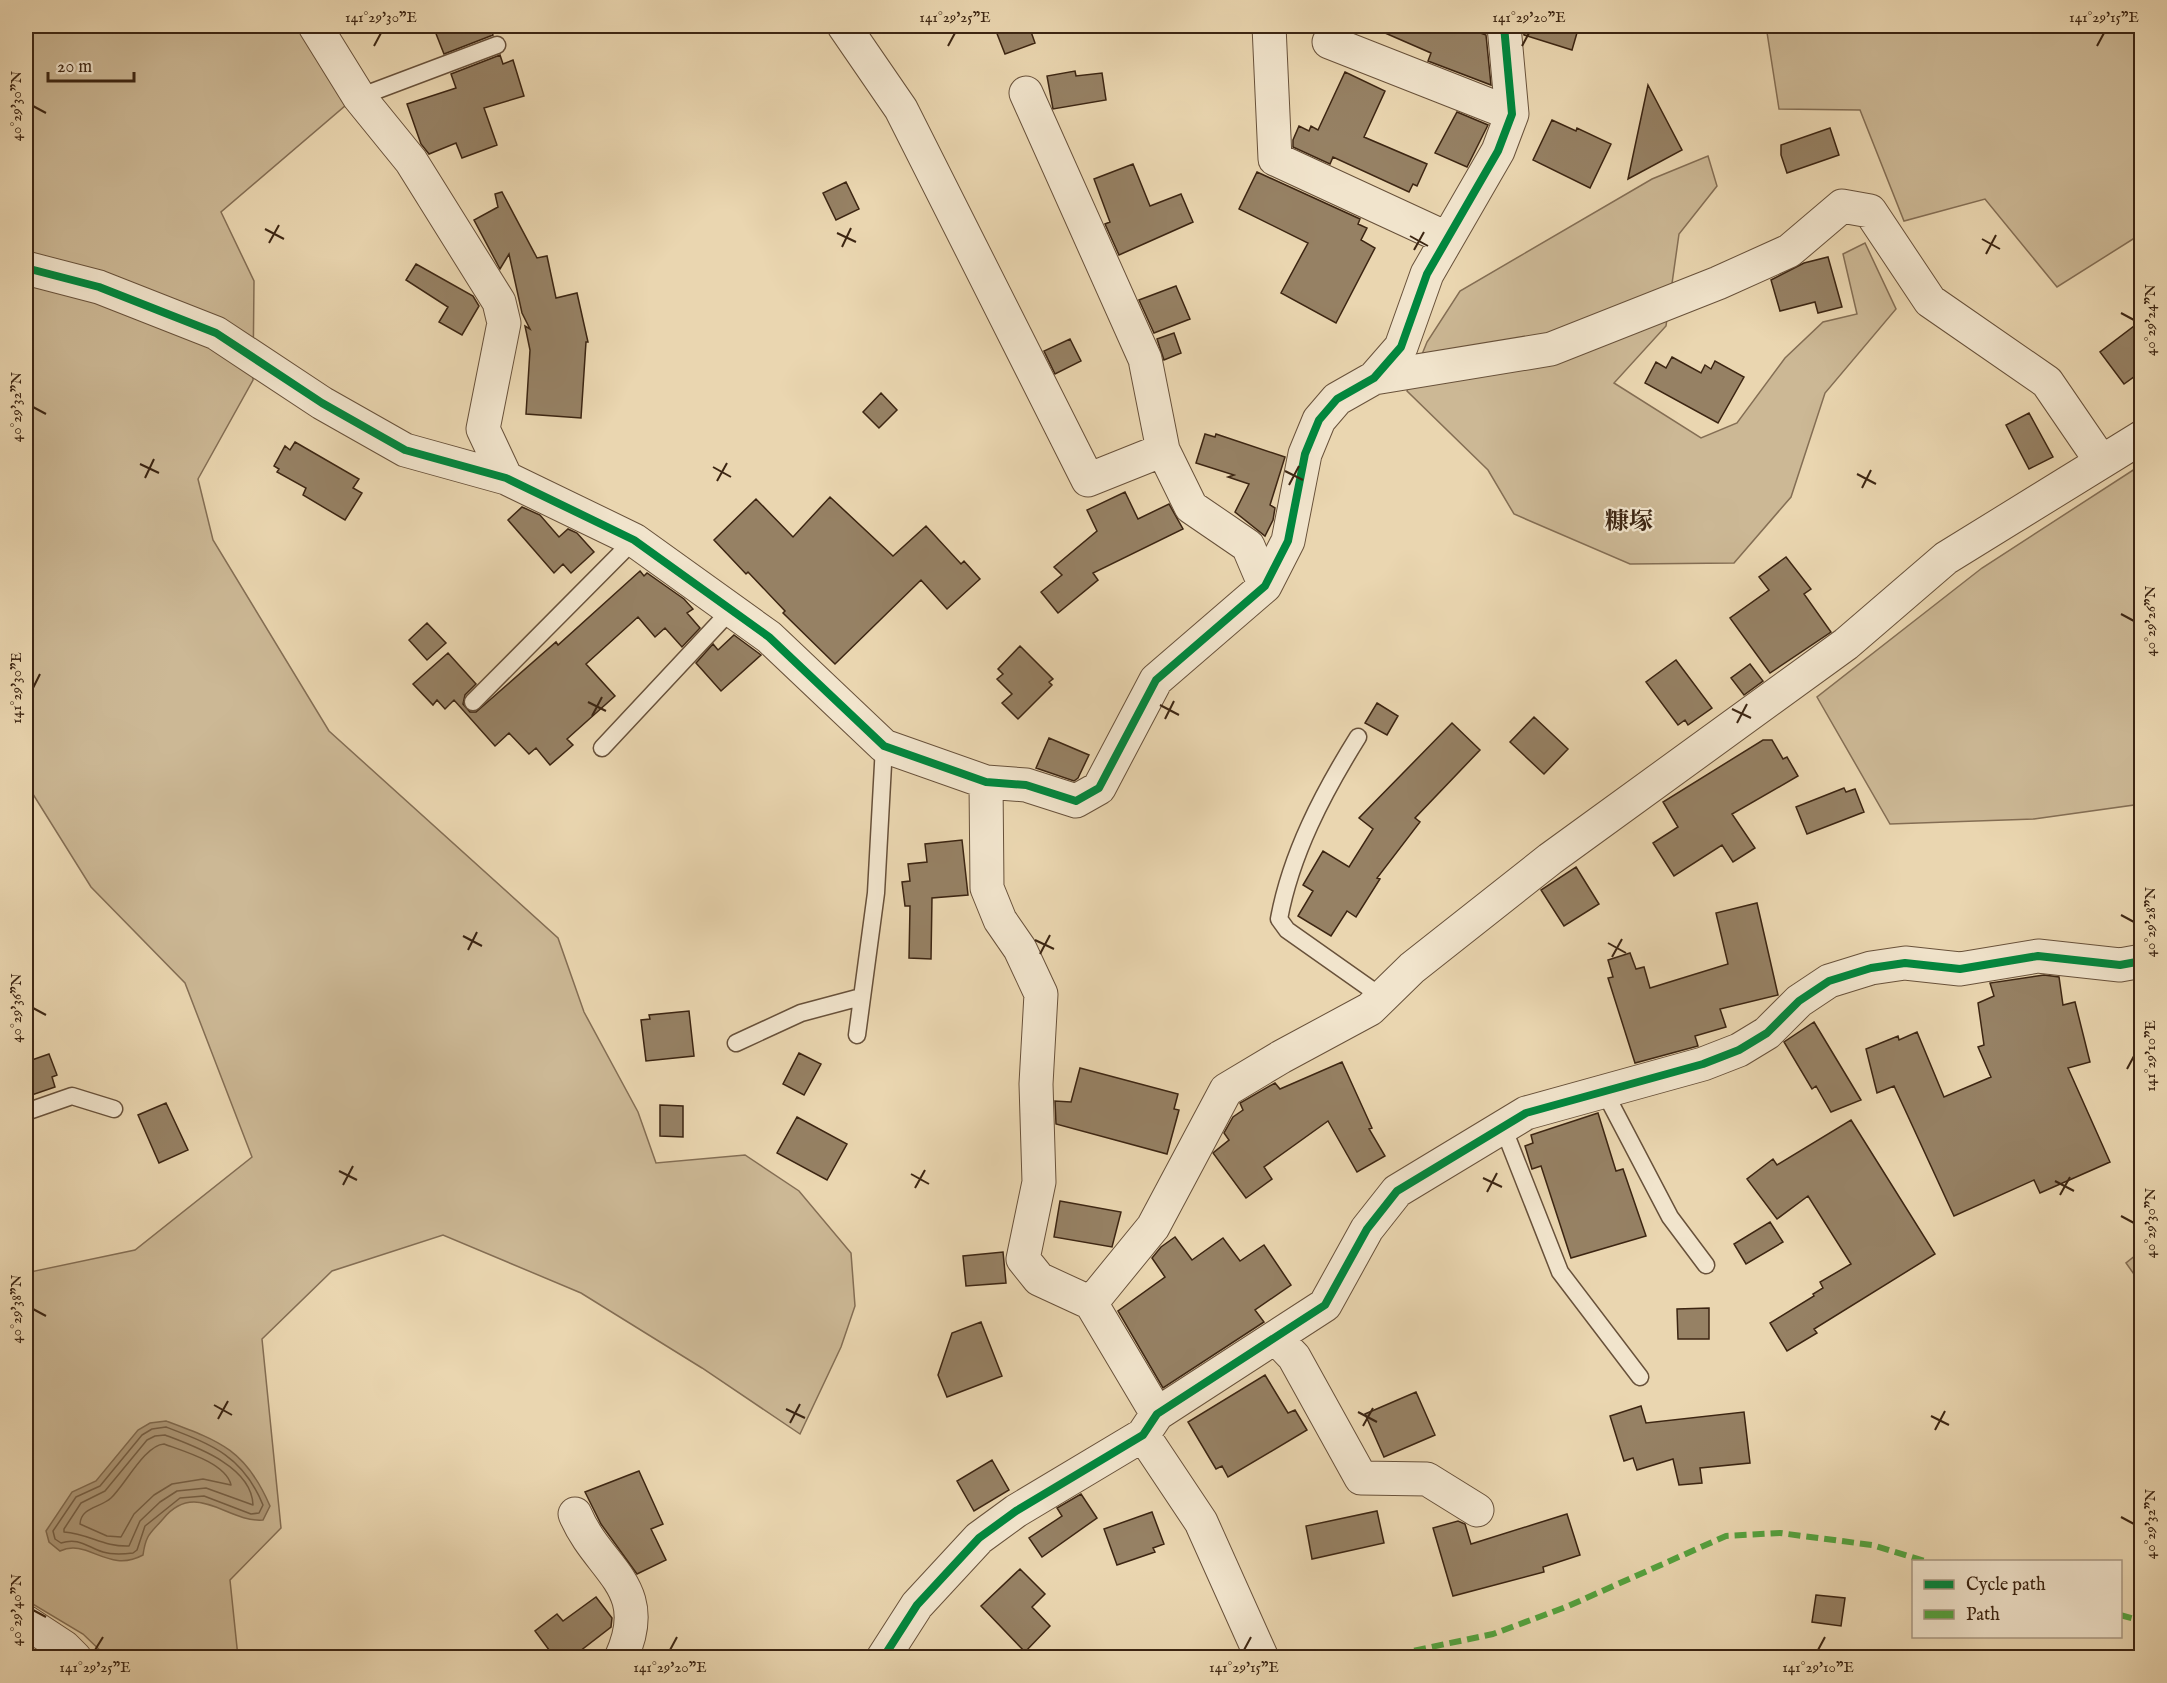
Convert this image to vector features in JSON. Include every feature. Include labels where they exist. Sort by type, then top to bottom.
[{"type":"street","points":[[315,26],[359,97],[411,161],[499,302],[504,323],[483,429],[506,478]]},
{"type":"street","points":[[844,26],[901,109],[1088,480],[1164,450]]},
{"type":"street","points":[[1269,26],[1275,159],[1446,238]]},
{"type":"street","points":[[26,268],[99,287],[216,333],[322,403],[405,450],[506,478],[634,540],[769,637],[884,746],[986,782],[1026,785],[1076,801],[1099,788],[1156,680],[1264,586],[1288,541],[1305,454],[1319,420],[1337,399],[1374,378],[1401,347],[1427,274],[1498,151],[1512,114],[1504,26]]},
{"type":"street","points":[[1329,42],[1512,114]]},
{"type":"street","points":[[1026,93],[1145,359],[1164,450],[1191,507],[1248,546],[1264,586]]},
{"type":"street","points":[[1374,378],[1551,349],[1718,283],[1789,251],[1842,206],[1870,211],[1930,301],[2047,382],[2101,461]]},
{"type":"street","points":[[1091,1303],[1153,1227],[1226,1090],[1281,1056],[1370,1009],[1412,968],[1551,859],[1846,644],[1946,558],[2142,436]]},
{"type":"street","points":[[986,782],[987,888],[1000,920],[1020,949],[1041,994],[1036,1084],[1039,1182],[1023,1259],[1039,1279],[1091,1303],[1201,1522],[1262,1658]]},
{"type":"street","points":[[883,1658],[917,1605],[979,1538],[1325,1305],[1367,1229],[1397,1191],[1526,1113],[1703,1064],[1739,1050],[1767,1033],[1799,1000],[1829,981],[1870,968],[1905,963],[1960,969],[2038,956],[2120,965],[2142,961]]},
{"type":"street","points":[[1276,1338],[1294,1356],[1361,1478],[1427,1479],[1477,1510]]},
{"type":"street","points":[[575,1514],[582,1531],[626,1589],[633,1618],[621,1658]]},
{"type":"street","points":[[26,1622],[64,1647],[75,1658]]},
{"type":"lane","points":[[359,97],[497,45]]},
{"type":"lane","points":[[473,702],[634,540]]},
{"type":"lane","points":[[602,748],[732,609]]},
{"type":"lane","points":[[1358,737],[1328,784],[1303,843],[1279,919],[1287,930],[1382,998]]},
{"type":"lane","points":[[857,1035],[876,893],[884,746]]},
{"type":"lane","points":[[736,1043],[801,1013],[861,997]]},
{"type":"lane","points":[[1604,1091],[1670,1217],[1706,1265]]},
{"type":"lane","points":[[26,1112],[72,1096],[114,1109]]},
{"type":"lane","points":[[1503,1127],[1560,1272],[1640,1377]]},
{"type":"shaded area","points":[[27,26],[301,26],[346,105],[221,212],[254,281],[253,380],[198,479],[213,540],[329,731],[558,938],[584,1012],[638,1112],[656,1163],[745,1155],[799,1191],[851,1253],[855,1306],[841,1347],[800,1434],[702,1368],[581,1293],[443,1235],[332,1271],[262,1339],[281,1528],[230,1580],[238,1657],[107,1657],[83,1634],[26,1600],[26,1389],[30,1385],[30,1272],[135,1250],[252,1157],[185,983],[91,887],[26,783]]},
{"type":"shaded area","points":[[1766,26],[2141,26],[2141,234],[2057,287],[1985,199],[1904,221],[1860,110],[1779,109]]},
{"type":"shaded area","points":[[1708,156],[1717,186],[1679,234],[1666,326],[1614,383],[1701,438],[1737,423],[1785,358],[1823,322],[1857,314],[1843,254],[1865,243],[1896,309],[1825,393],[1791,497],[1734,563],[1630,564],[1514,514],[1488,470],[1407,391],[1427,342],[1460,291],[1652,179]]},
{"type":"shaded area","points":[[2141,465],[2141,804],[2034,819],[1890,824],[1817,697],[1982,568]]},
{"type":"shaded area","points":[[2141,1251],[2141,1284],[2126,1263]]},
{"type":"water","points":[[166,1421],[216,1442],[241,1460],[261,1487],[270,1506],[263,1520],[250,1519],[200,1503],[187,1503],[175,1508],[163,1519],[147,1538],[143,1555],[131,1560],[109,1559],[80,1549],[70,1548],[60,1551],[49,1542],[46,1531],[72,1492],[96,1481],[138,1430],[150,1423]]},
{"type":"building","points":[[433,26],[490,26],[493,35],[444,54]]},
{"type":"building","points":[[994,26],[1029,26],[1035,43],[1005,54]]},
{"type":"building","points":[[1369,26],[1461,26],[1486,35],[1491,85],[1428,61],[1431,53]]},
{"type":"building","points":[[1523,26],[1579,26],[1572,50],[1524,35]]},
{"type":"building","points":[[500,55],[503,64],[513,60],[524,96],[484,108],[497,145],[462,158],[456,143],[429,154],[421,144],[407,104],[456,88],[451,74]]},
{"type":"building","points":[[1075,71],[1076,76],[1102,73],[1106,100],[1053,109],[1047,76]]},
{"type":"building","points":[[1345,72],[1385,91],[1364,137],[1427,164],[1417,186],[1413,184],[1409,192],[1333,157],[1330,164],[1293,147],[1293,140],[1299,126],[1309,131],[1311,126],[1318,130]]},
{"type":"building","points":[[1648,85],[1682,150],[1628,179]]},
{"type":"building","points":[[1457,112],[1488,125],[1467,167],[1435,153]]},
{"type":"building","points":[[1552,120],[1576,131],[1577,128],[1611,144],[1590,188],[1533,160]]},
{"type":"building","points":[[1830,128],[1839,155],[1787,173],[1781,155],[1781,145]]},
{"type":"building","points":[[1133,164],[1150,206],[1181,194],[1193,222],[1119,255],[1105,224],[1110,222],[1094,179]]},
{"type":"building","points":[[1257,172],[1360,219],[1358,224],[1367,228],[1361,240],[1375,248],[1336,323],[1281,293],[1308,243],[1239,209]]},
{"type":"building","points":[[846,182],[859,209],[836,220],[823,193]]},
{"type":"building","points":[[502,192],[537,258],[547,256],[556,298],[577,293],[588,342],[586,342],[581,418],[526,414],[530,350],[525,326],[530,329],[522,313],[509,254],[500,269],[474,220],[498,207],[495,194]]},
{"type":"building","points":[[1828,257],[1842,307],[1818,313],[1815,302],[1780,311],[1771,280],[1804,263]]},
{"type":"building","points":[[416,264],[473,296],[479,306],[462,335],[439,322],[448,307],[406,280]]},
{"type":"building","points":[[1176,286],[1190,319],[1154,333],[1139,300]]},
{"type":"building","points":[[2142,320],[2142,371],[2124,384],[2100,352]]},
{"type":"building","points":[[1174,333],[1181,353],[1164,360],[1157,339]]},
{"type":"building","points":[[1070,339],[1081,361],[1055,374],[1044,351]]},
{"type":"building","points":[[1672,357],[1701,373],[1705,365],[1711,369],[1715,361],[1744,377],[1718,423],[1645,383],[1656,362],[1666,368]]},
{"type":"building","points":[[881,393],[897,410],[879,428],[863,412]]},
{"type":"building","points":[[2029,413],[2053,457],[2029,469],[2006,425]]},
{"type":"building","points":[[1205,434],[1215,437],[1216,434],[1285,457],[1270,505],[1275,508],[1273,520],[1265,536],[1235,512],[1249,484],[1228,477],[1234,475],[1196,463]]},
{"type":"building","points":[[295,442],[359,479],[353,488],[362,493],[345,520],[303,495],[306,488],[277,472],[279,469],[274,466],[285,446],[290,450]]},
{"type":"building","points":[[1125,492],[1138,519],[1169,504],[1183,529],[1093,573],[1098,580],[1058,613],[1041,592],[1062,575],[1054,567],[1097,531],[1087,510]]},
{"type":"building","points":[[830,497],[893,556],[926,526],[961,564],[964,561],[980,579],[947,609],[921,580],[835,664],[783,613],[785,611],[748,572],[746,574],[714,540],[756,499],[793,537]]},
{"type":"building","points":[[522,507],[540,515],[559,537],[568,529],[577,533],[594,552],[571,573],[563,564],[554,573],[508,520]]},
{"type":"building","points":[[1786,557],[1811,589],[1804,594],[1831,632],[1770,673],[1730,618],[1769,590],[1759,577]]},
{"type":"building","points":[[640,571],[644,576],[647,573],[684,599],[693,609],[687,613],[700,628],[682,647],[665,628],[655,637],[638,617],[586,664],[615,696],[567,739],[573,745],[550,765],[536,748],[529,754],[509,733],[495,746],[454,700],[445,709],[437,700],[433,705],[413,684],[448,653],[476,684],[465,695],[463,704],[470,712],[476,712],[556,642],[558,645]]},
{"type":"building","points":[[427,623],[446,643],[427,660],[409,640]]},
{"type":"building","points":[[734,635],[761,655],[721,691],[696,663],[713,644],[718,650]]},
{"type":"building","points":[[1020,646],[1053,679],[1049,682],[1052,685],[1018,719],[1002,703],[1012,694],[997,679],[1003,674],[998,669]]},
{"type":"building","points":[[1676,660],[1712,708],[1688,725],[1685,720],[1678,725],[1646,682]]},
{"type":"building","points":[[1750,664],[1763,681],[1744,695],[1731,678]]},
{"type":"building","points":[[1377,703],[1398,716],[1387,735],[1365,723]]},
{"type":"building","points":[[1534,717],[1568,749],[1544,774],[1510,742]]},
{"type":"building","points":[[1452,723],[1480,750],[1415,818],[1420,822],[1377,878],[1380,879],[1356,917],[1347,911],[1331,936],[1298,916],[1313,891],[1303,885],[1323,851],[1349,867],[1373,829],[1359,818]]},
{"type":"building","points":[[1049,738],[1089,755],[1078,778],[1074,781],[1036,768]]},
{"type":"building","points":[[1763,740],[1772,740],[1783,759],[1787,757],[1798,776],[1732,814],[1755,848],[1733,862],[1722,845],[1674,876],[1653,843],[1678,827],[1663,802]]},
{"type":"building","points":[[1844,788],[1846,792],[1855,789],[1864,812],[1807,834],[1796,807]]},
{"type":"building","points":[[962,840],[968,895],[932,898],[931,959],[909,958],[910,906],[905,906],[902,882],[910,881],[908,864],[927,862],[925,844]]},
{"type":"building","points":[[1576,867],[1599,904],[1564,926],[1541,890]]},
{"type":"building","points":[[1757,903],[1778,995],[1720,1009],[1726,1027],[1695,1036],[1698,1046],[1635,1063],[1608,978],[1613,977],[1608,960],[1630,953],[1636,969],[1644,967],[1650,988],[1728,964],[1716,913]]},
{"type":"building","points":[[2044,975],[2059,977],[2063,1005],[2075,1002],[2090,1062],[2068,1068],[2110,1162],[2040,1193],[2034,1180],[1954,1216],[1894,1086],[1877,1093],[1866,1049],[1898,1036],[1899,1040],[1917,1032],[1944,1097],[1991,1077],[1978,1047],[1984,1045],[1978,1003],[1994,996],[1990,983]]},
{"type":"building","points":[[689,1011],[694,1056],[646,1061],[641,1020],[650,1019],[649,1015]]},
{"type":"building","points":[[1814,1022],[1861,1100],[1831,1112],[1816,1086],[1812,1089],[1784,1042]]},
{"type":"building","points":[[799,1053],[821,1064],[804,1095],[783,1084]]},
{"type":"building","points":[[49,1054],[57,1075],[52,1077],[55,1087],[26,1097],[26,1062]]},
{"type":"building","points":[[1342,1062],[1372,1128],[1369,1129],[1385,1156],[1357,1172],[1328,1121],[1264,1167],[1272,1179],[1246,1198],[1213,1153],[1229,1140],[1224,1133],[1233,1117],[1243,1110],[1240,1103],[1275,1083],[1280,1089]]},
{"type":"building","points":[[1080,1068],[1178,1094],[1174,1109],[1179,1110],[1167,1154],[1056,1124],[1055,1101],[1071,1102]]},
{"type":"building","points":[[166,1103],[188,1150],[159,1163],[138,1115]]},
{"type":"building","points":[[660,1105],[683,1106],[683,1137],[660,1136]]},
{"type":"building","points":[[1598,1113],[1616,1171],[1623,1169],[1646,1236],[1571,1258],[1541,1166],[1532,1169],[1525,1146],[1533,1143],[1531,1135]]},
{"type":"building","points":[[797,1117],[847,1144],[827,1180],[777,1153]]},
{"type":"building","points":[[1851,1120],[1935,1254],[1814,1329],[1817,1333],[1787,1351],[1770,1323],[1814,1296],[1813,1294],[1823,1288],[1820,1282],[1851,1264],[1808,1196],[1777,1219],[1747,1179],[1773,1159],[1777,1165]]},
{"type":"building","points":[[1060,1201],[1121,1212],[1112,1247],[1054,1237]]},
{"type":"building","points":[[1770,1222],[1783,1242],[1746,1264],[1734,1244]]},
{"type":"building","points":[[1175,1237],[1192,1260],[1223,1238],[1240,1261],[1264,1245],[1291,1285],[1255,1310],[1264,1322],[1163,1388],[1118,1311],[1165,1277],[1152,1258],[1161,1247]]},
{"type":"building","points":[[1003,1252],[1006,1283],[966,1286],[963,1256]]},
{"type":"building","points":[[1709,1308],[1709,1339],[1678,1339],[1677,1309]]},
{"type":"building","points":[[981,1322],[1002,1376],[947,1397],[938,1375],[952,1333]]},
{"type":"building","points":[[1265,1375],[1288,1413],[1295,1410],[1307,1430],[1228,1477],[1222,1466],[1216,1469],[1188,1422]]},
{"type":"building","points":[[1416,1392],[1435,1435],[1384,1457],[1365,1414]]},
{"type":"building","points":[[1641,1406],[1646,1423],[1744,1412],[1750,1463],[1700,1468],[1702,1483],[1679,1485],[1673,1459],[1637,1470],[1633,1458],[1624,1461],[1610,1416]]},
{"type":"building","points":[[992,1460],[1009,1490],[974,1511],[957,1481]]},
{"type":"building","points":[[639,1471],[663,1524],[651,1529],[666,1560],[637,1574],[601,1524],[585,1492]]},
{"type":"building","points":[[1081,1494],[1097,1518],[1042,1557],[1029,1538],[1062,1516],[1057,1508]]},
{"type":"building","points":[[1377,1511],[1384,1543],[1312,1559],[1306,1526]]},
{"type":"building","points":[[1152,1512],[1164,1544],[1153,1548],[1155,1552],[1117,1565],[1104,1529]]},
{"type":"building","points":[[1567,1514],[1580,1555],[1543,1567],[1544,1572],[1453,1596],[1433,1528],[1458,1521],[1465,1524],[1471,1544]]},
{"type":"building","points":[[1020,1569],[1045,1594],[1032,1607],[1050,1626],[1025,1652],[981,1606]]},
{"type":"building","points":[[1816,1595],[1845,1598],[1841,1626],[1812,1622]]},
{"type":"building","points":[[596,1597],[612,1618],[611,1627],[571,1658],[555,1658],[535,1631],[557,1614],[563,1621]]},
{"type":"marked path","points":[[1379,1658],[1493,1634],[1566,1607],[1726,1536],[1780,1533],[1872,1545],[1921,1560]]},
{"type":"marked path","points":[[2122,1616],[2142,1621]]},
{"type":"cycle path","points":[[26,268],[99,287],[216,333],[322,403],[405,450],[506,478],[634,540],[769,637],[884,746],[986,782],[1026,785],[1076,801],[1099,788],[1156,680],[1265,586],[1288,541],[1305,454],[1319,420],[1337,399],[1374,378],[1401,347],[1427,274],[1498,151],[1512,114],[1504,26]]},
{"type":"cycle path","points":[[883,1658],[917,1605],[979,1538],[1016,1511],[1143,1435],[1157,1414],[1325,1305],[1367,1229],[1397,1191],[1526,1113],[1703,1064],[1739,1050],[1767,1033],[1799,1001],[1829,981],[1871,968],[1905,963],[1960,969],[2038,956],[2120,965],[2142,961]]},
{"type":"district","name":"糠塚","points":[[1629,521]]}]
